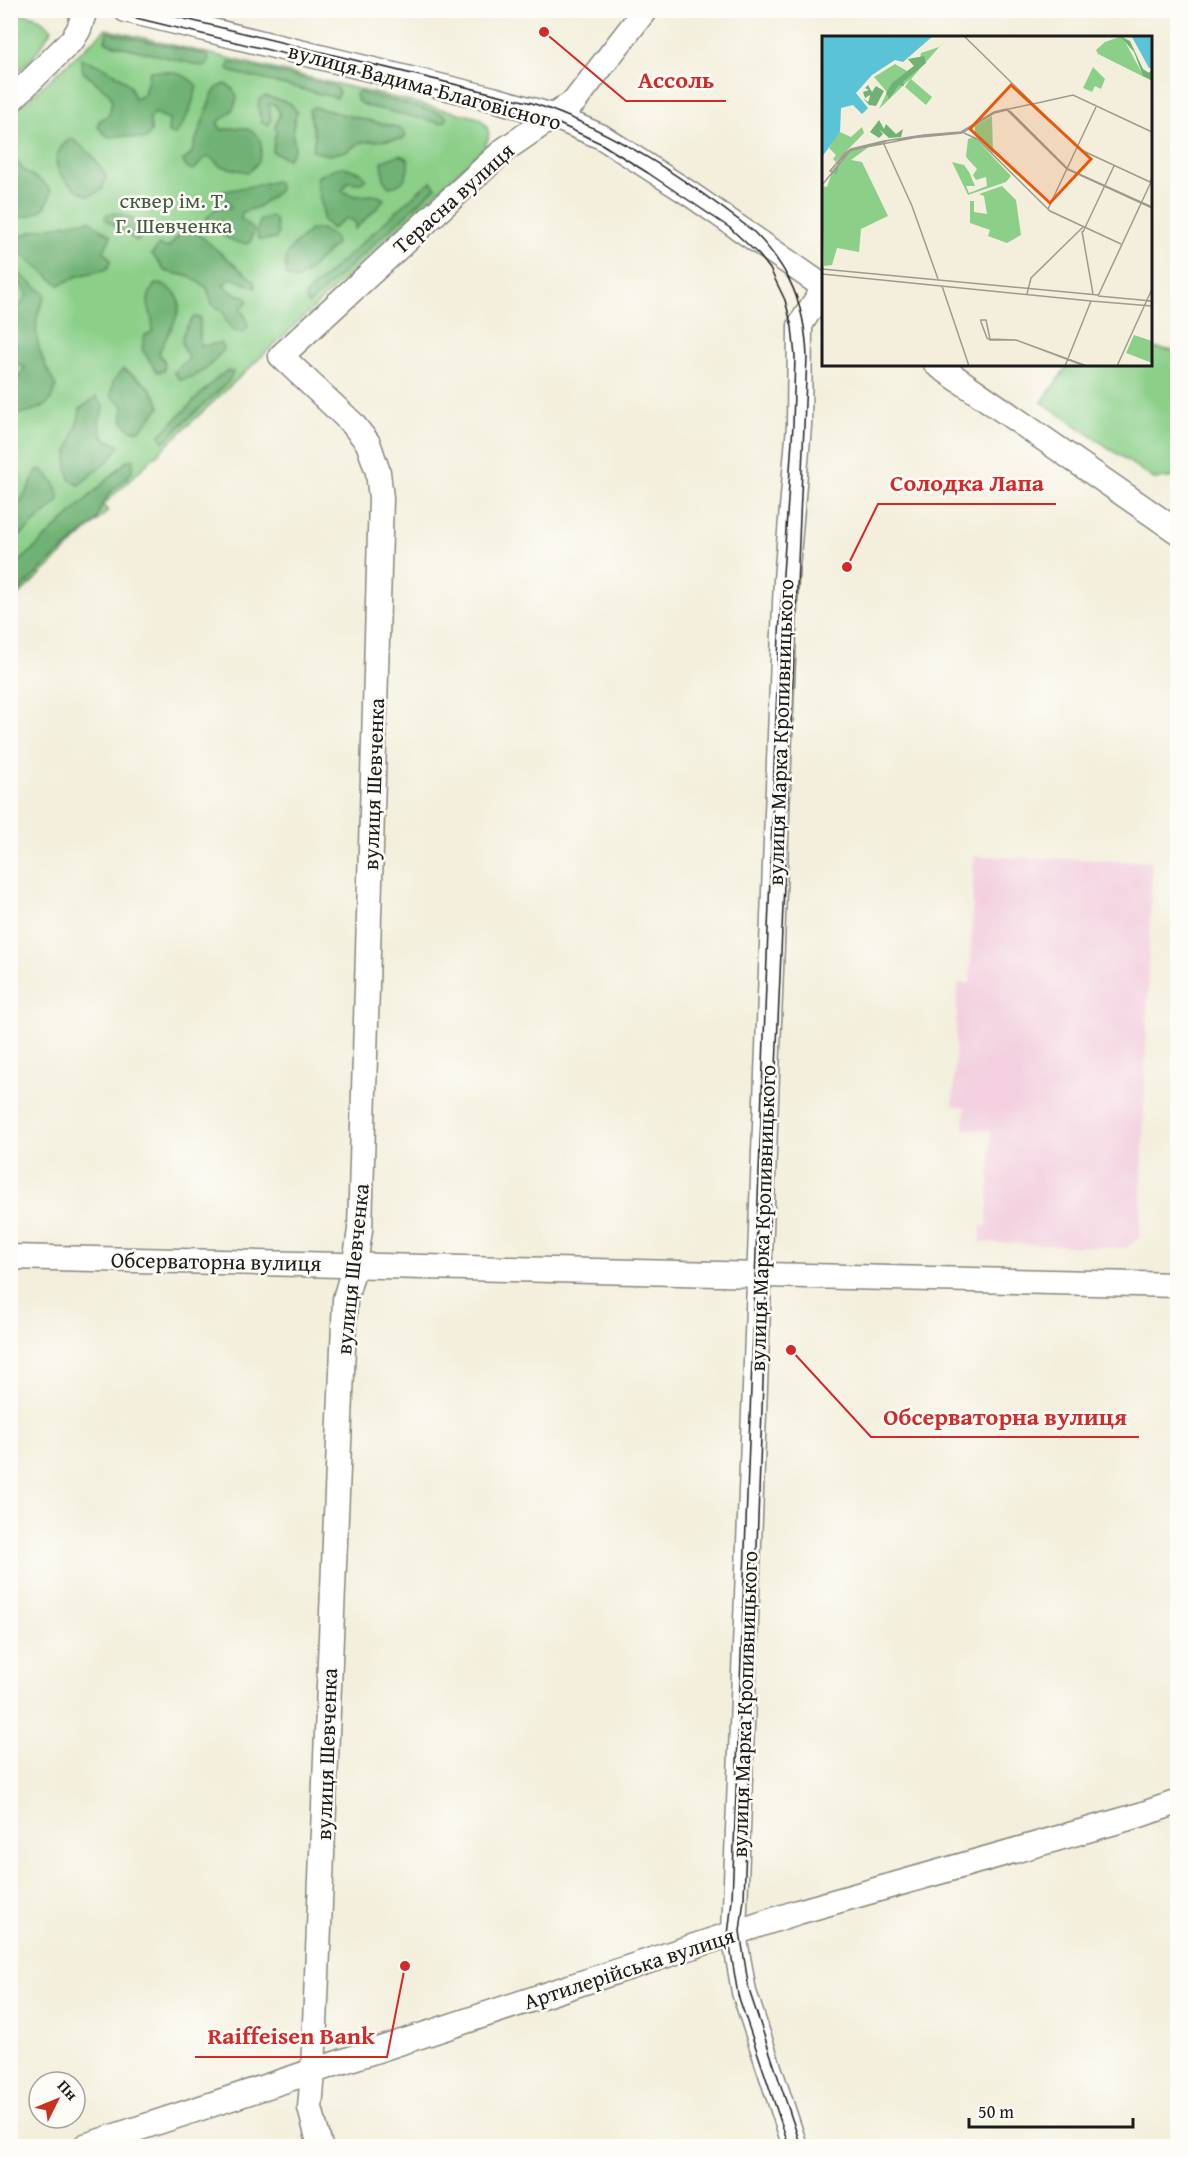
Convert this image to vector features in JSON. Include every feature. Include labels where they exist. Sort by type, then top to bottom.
[{"type":"street","points":[[10,101],[21,93],[73,39],[85,10]]},
{"type":"street","name":"вулиця Вадима Благовісного","points":[[126,10],[494,99],[554,116],[602,137],[652,168],[822,287]]},
{"type":"street","name":"Терасна вулиця","points":[[281,356],[504,150],[574,102],[645,10]]},
{"type":"street","name":"вулиця Марка Кропивницького","points":[[795,2146],[744,1992],[734,1934],[786,579],[799,426],[800,325],[822,291]]},
{"type":"street","name":"вулиця Шевченка","points":[[281,356],[352,423],[368,443],[379,481],[380,531],[360,1230],[355,1264],[345,1299],[310,2108],[320,2146]]},
{"type":"street","points":[[939,366],[1178,532]]},
{"type":"street","name":"Обсерваторна вулиця","points":[[10,1257],[1178,1284]]},
{"type":"street","name":"Артилерійська вулиця","points":[[85,2146],[798,1912],[1140,1815],[1178,1802]]},
{"type":"shaded area","points":[[974,856],[1152,862],[1140,1236],[1126,1248],[981,1242],[981,1226],[987,1226],[991,1130],[964,1129],[965,1107],[953,1106],[958,983],[970,983]]},
{"type":"green space","points":[[11,11],[36,17],[52,29],[29,61],[11,74]]},
{"type":"green space","name":"сквер ім. Т. Г. Шевченка","points":[[106,29],[479,118],[488,129],[488,137],[483,149],[103,505],[108,511],[11,602],[11,115]]},
{"type":"green space","points":[[107,32],[207,55],[208,63],[202,66],[111,44],[105,41]]},
{"type":"green space","points":[[81,59],[120,77],[129,85],[135,99],[144,94],[150,71],[170,72],[187,77],[197,86],[183,125],[174,135],[168,133],[169,119],[155,113],[150,118],[151,132],[146,139],[106,135],[98,127],[99,121],[109,115],[112,101],[110,94],[83,72]]},
{"type":"green space","points":[[231,62],[331,85],[339,92],[337,98],[232,72],[228,69]]},
{"type":"green space","points":[[225,84],[232,88],[237,96],[236,102],[230,112],[217,123],[222,130],[241,128],[254,132],[261,143],[258,162],[248,172],[220,166],[210,157],[205,158],[194,170],[190,169],[183,161],[191,154],[212,95],[217,88]]},
{"type":"green space","points":[[359,92],[441,113],[447,117],[446,121],[440,123],[367,106],[358,102],[356,95]]},
{"type":"green space","points":[[265,96],[290,103],[297,112],[293,130],[295,148],[288,159],[273,152],[277,132],[275,127],[280,113],[275,105],[269,104],[271,121],[268,125],[262,123],[258,109],[259,100]]},
{"type":"green space","points":[[313,107],[400,128],[406,135],[403,139],[361,142],[347,151],[329,155],[312,151],[315,137],[309,110]]},
{"type":"green space","points":[[71,138],[91,154],[106,176],[102,190],[89,196],[64,178],[56,163],[57,155]]},
{"type":"green space","points":[[10,151],[23,170],[44,183],[51,191],[48,202],[40,211],[11,218]]},
{"type":"green space","points":[[400,155],[408,159],[407,174],[402,182],[389,187],[384,181],[382,161]]},
{"type":"green space","points":[[344,167],[362,173],[366,179],[361,183],[348,182],[342,191],[355,196],[376,195],[384,199],[354,230],[356,225],[354,221],[346,218],[332,229],[323,220],[318,189],[317,177],[336,168]]},
{"type":"green space","points":[[277,181],[280,190],[258,207],[242,212],[241,219],[254,230],[250,243],[231,240],[204,221],[221,206],[231,208],[224,194],[220,192]]},
{"type":"green space","points":[[431,182],[436,187],[309,304],[307,302],[305,295]]},
{"type":"green space","points":[[118,213],[135,221],[141,238],[137,241],[105,219],[107,214]]},
{"type":"green space","points":[[271,216],[275,219],[278,234],[276,239],[261,240],[258,238],[257,231],[260,220]]},
{"type":"green space","points":[[89,220],[111,236],[104,251],[111,261],[107,269],[78,276],[59,285],[11,245],[11,240],[36,230]]},
{"type":"green space","points":[[185,229],[192,229],[254,281],[256,288],[232,278],[223,285],[232,292],[246,297],[248,301],[240,309],[246,317],[248,328],[242,333],[233,331],[224,313],[212,304],[207,288],[191,277],[165,271],[152,254],[159,245],[168,248]]},
{"type":"green space","points":[[322,229],[334,237],[336,244],[304,275],[296,280],[287,276],[286,260],[290,250],[310,230]]},
{"type":"green space","points":[[11,267],[45,294],[38,313],[36,333],[43,360],[56,386],[50,401],[45,405],[11,417],[11,386],[25,368],[17,363],[11,366],[11,352],[17,346],[11,339],[11,306],[19,308],[27,294],[20,283],[12,279],[11,286]]},
{"type":"green space","points":[[155,284],[160,284],[173,291],[178,297],[179,305],[175,322],[159,353],[165,362],[164,371],[157,372],[142,349],[145,335],[152,332],[153,324],[148,298]]},
{"type":"green space","points":[[194,317],[200,318],[200,346],[221,343],[224,349],[200,373],[180,380],[174,372],[189,358],[183,347],[182,337]]},
{"type":"green space","points":[[1152,348],[1177,351],[1177,477],[1154,479],[1042,402],[1067,366],[1152,366]]},
{"type":"green space","points":[[123,369],[151,389],[160,407],[140,430],[131,430],[123,422],[123,405],[111,396],[113,381]]},
{"type":"green space","points":[[227,371],[233,372],[228,382],[163,442],[160,435],[219,376]]},
{"type":"green space","points":[[96,397],[104,407],[99,422],[103,438],[120,446],[111,458],[79,485],[70,480],[67,466],[68,454],[80,409]]},
{"type":"green space","points":[[133,459],[133,468],[129,475],[109,494],[96,522],[44,566],[11,599],[11,570],[127,461]]},
{"type":"green space","points":[[41,469],[54,483],[59,501],[21,535],[11,529],[14,515],[36,471]]},
{"type":"tram line","points":[[103,10],[492,104],[557,123],[600,143],[730,228],[759,255],[770,269],[785,300],[792,327],[795,357],[793,425],[779,634],[732,1900],[728,1935],[738,1995],[789,2146]]},
{"type":"tram line","points":[[148,10],[532,103],[591,127],[675,175],[753,231],[786,273],[799,304],[806,338],[807,357],[767,1274],[744,1899],[740,1931],[749,1990],[801,2146]]},
{"type":"place","name":"Ассоль","points":[[544,32]]},
{"type":"place","name":"Солодка Лапа","points":[[847,567]]},
{"type":"place","name":"Обсерваторна вулиця","points":[[791,1350]]},
{"type":"place","name":"Raiffeisen Bank","points":[[405,1966]]}]
